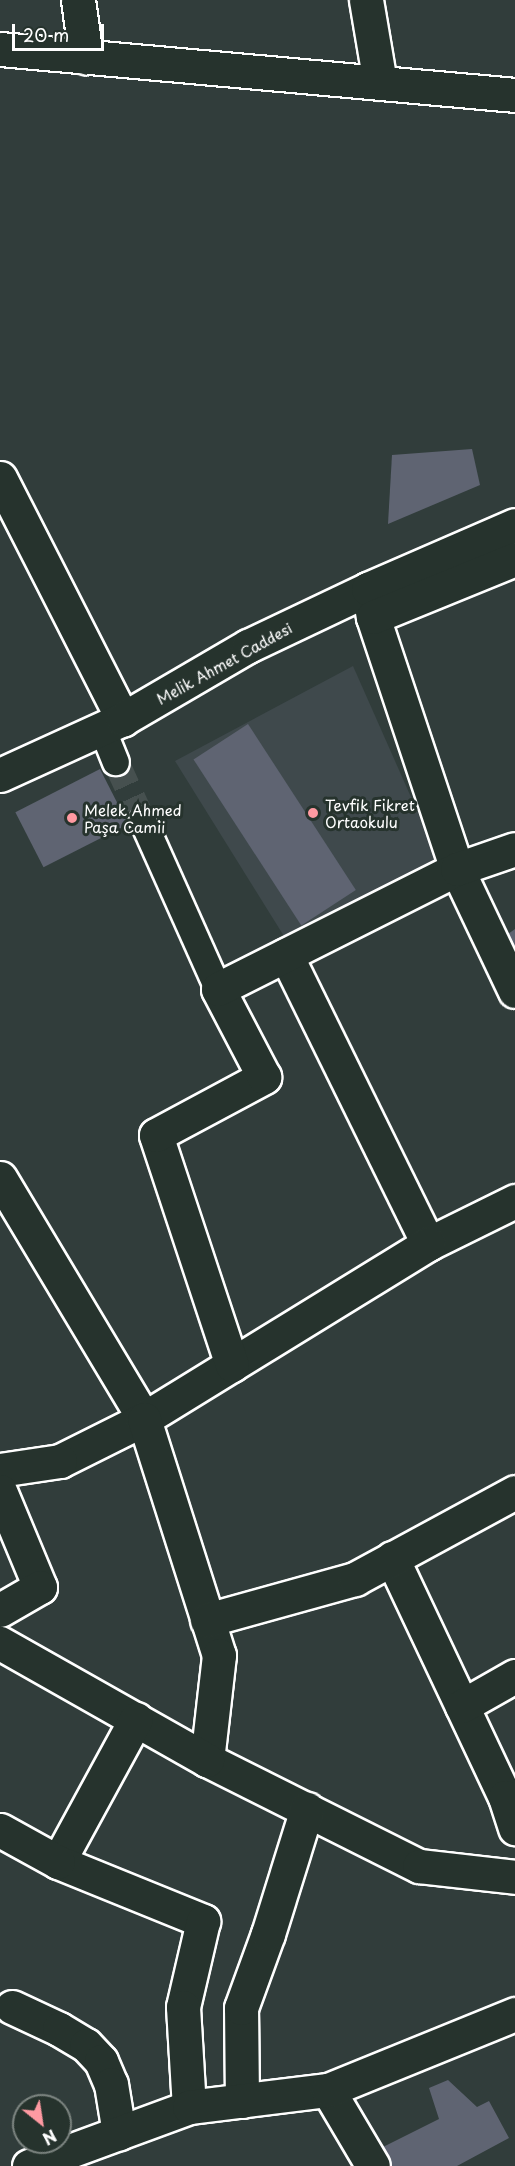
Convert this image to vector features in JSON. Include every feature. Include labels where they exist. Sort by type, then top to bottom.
[{"type":"street","points":[[78,0],[86,57]]},
{"type":"street","points":[[366,0],[380,83]]},
{"type":"street","points":[[0,49],[515,95]]},
{"type":"street","points":[[0,478],[113,724],[116,762]]},
{"type":"street","name":"Melik Ahmet Caddesi","points":[[0,775],[113,724],[248,646],[370,603],[515,525]]},
{"type":"street","points":[[515,559],[370,603],[457,869],[515,991]]},
{"type":"street","points":[[143,821],[218,989],[264,1077],[156,1135],[232,1365]]},
{"type":"street","points":[[218,989],[457,869],[515,849]]},
{"type":"street","points":[[286,955],[428,1244]]},
{"type":"street","points":[[0,1178],[144,1419],[219,1655],[207,1760]]},
{"type":"street","points":[[0,1470],[60,1461],[144,1419],[428,1244],[515,1201]]},
{"type":"street","points":[[0,1491],[40,1587],[0,1610]]},
{"type":"street","points":[[207,1620],[355,1579],[515,1492]]},
{"type":"street","points":[[392,1558],[505,1797],[515,1828]]},
{"type":"street","points":[[0,1643],[207,1760],[419,1866],[515,1877]]},
{"type":"street","points":[[462,1707],[515,1676]]},
{"type":"street","points":[[58,1862],[136,1719]]},
{"type":"street","points":[[242,2101],[241,2008],[268,1934],[306,1809]]},
{"type":"street","points":[[0,1830],[58,1862],[203,1921],[183,2007],[189,2107]]},
{"type":"street","points":[[12,2007],[68,2034],[86,2045],[102,2061],[111,2084],[119,2133]]},
{"type":"street","points":[[29,2166],[189,2107],[328,2090],[515,2015]]},
{"type":"street","points":[[328,2090],[373,2166]]},
{"type":"shaded area","name":"Tevfik Fikret Ortaokulu","points":[[353,666],[441,865],[287,941],[175,761]]},
{"type":"building","points":[[472,449],[480,485],[388,524],[392,455]]},
{"type":"building","points":[[248,724],[356,890],[301,925],[193,759]]},
{"type":"building","name":"Melek Ahmed Paşa Camii","points":[[100,769],[128,824],[44,867],[15,812]]},
{"type":"building","points":[[515,929],[515,950],[508,934]]},
{"type":"building","points":[[448,2080],[477,2107],[489,2101],[509,2138],[457,2166],[391,2166],[381,2148],[439,2119],[429,2088]]},
{"type":"tunnel","points":[[116,762],[143,821]]},
{"type":"place","name":"Tevfik Fikret Ortaokulu","points":[[313,813]]},
{"type":"place","name":"Melek Ahmed Paşa Camii","points":[[72,818]]}]
